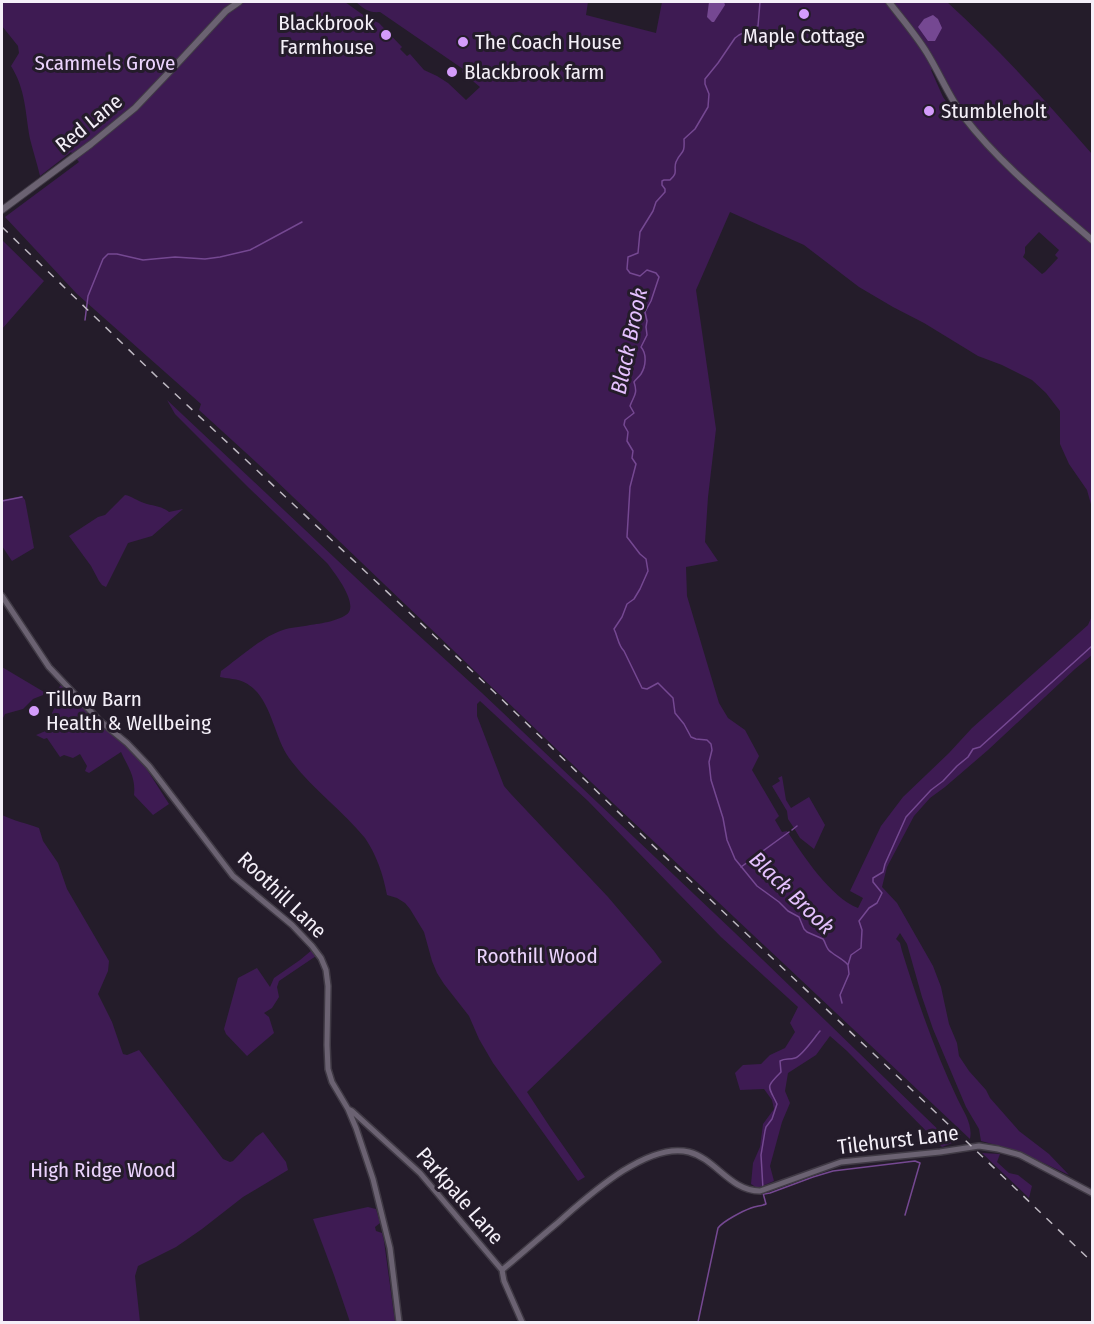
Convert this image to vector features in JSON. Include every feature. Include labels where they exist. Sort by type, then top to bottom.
[{"type":"street","name":"Red Lane","points":[[3,209],[91,144],[135,108],[226,11],[239,2]]},
{"type":"street","points":[[889,2],[928,54],[951,98],[980,136],[1042,198],[1092,240]]},
{"type":"street","name":"Roothill Lane","points":[[2,596],[48,667],[99,720],[127,742],[149,766],[233,876],[292,925],[317,951],[328,977],[328,1069],[332,1082],[356,1128],[373,1179],[394,1271],[399,1323]]},
{"type":"street","name":"Parkpale Lane","points":[[348,1109],[420,1173],[502,1270],[504,1281],[522,1323]]},
{"type":"street","points":[[356,1128],[363,1122]]},
{"type":"street","name":"Tilehurst Lane","points":[[502,1270],[587,1197],[632,1165],[659,1154],[681,1150],[699,1155],[736,1185],[752,1191],[762,1190],[841,1162],[979,1146],[1020,1155],[1092,1193]]},
{"type":"green space","name":"Scammels Grove","points":[[2,2],[345,2],[379,23],[402,47],[400,49],[407,56],[410,54],[424,70],[448,83],[466,100],[480,87],[462,72],[463,69],[380,12],[367,10],[356,2],[588,2],[586,15],[656,33],[662,2],[947,2],[1022,76],[1092,154],[1092,508],[1087,490],[1069,464],[1060,444],[1060,411],[1032,380],[978,356],[859,287],[804,245],[730,212],[696,290],[716,429],[705,542],[718,561],[686,567],[687,596],[719,703],[728,718],[745,730],[759,756],[752,770],[779,816],[775,820],[782,832],[787,831],[809,863],[828,885],[848,903],[858,908],[863,898],[850,891],[881,826],[903,797],[972,728],[1088,625],[1092,616],[1092,655],[988,750],[930,798],[914,816],[887,867],[882,887],[897,903],[933,966],[941,987],[959,1056],[990,1098],[1019,1131],[1049,1154],[1069,1175],[1018,1151],[981,1141],[979,1129],[966,1107],[933,1029],[907,944],[900,933],[896,939],[900,943],[934,1045],[967,1119],[970,1139],[199,410],[201,404],[77,294],[5,217],[79,162],[71,152],[40,176],[30,139],[20,84],[11,66],[19,53],[18,46],[2,26]],"holes":[[[938,67],[955,101],[950,107],[931,70]],[[1039,232],[1059,250],[1055,255],[1058,258],[1042,274],[1023,257],[1025,247]]]},
{"type":"green space","points":[[2,240],[44,281],[2,329]]},
{"type":"green space","name":"Roothill Wood","points":[[167,400],[482,693],[952,1143],[942,1147],[830,1036],[816,1055],[788,1073],[785,1091],[790,1103],[782,1122],[770,1166],[774,1181],[757,1188],[751,1184],[753,1163],[760,1147],[763,1124],[774,1109],[772,1100],[764,1089],[740,1090],[735,1073],[743,1065],[761,1064],[770,1055],[785,1048],[795,1032],[790,1023],[798,1007],[721,937],[588,801],[480,701],[477,704],[477,716],[504,786],[608,897],[662,962],[527,1092],[585,1177],[578,1181],[493,1063],[469,1016],[437,973],[424,932],[410,909],[397,898],[387,895],[379,865],[365,838],[289,758],[265,704],[254,689],[242,681],[220,677],[221,671],[259,642],[289,628],[319,624],[342,617],[349,612],[350,601],[327,563],[175,414]]},
{"type":"green space","points":[[125,495],[169,512],[183,509],[152,536],[128,543],[106,587],[99,581],[69,536],[105,515]]},
{"type":"green space","points":[[22,496],[25,500],[34,548],[12,561],[2,546],[2,500]]},
{"type":"green space","points":[[2,667],[44,692],[23,709],[5,714],[2,720]]},
{"type":"green space","points":[[61,685],[127,747],[146,768],[169,804],[153,815],[134,795],[133,777],[121,752],[89,773],[85,771],[87,766],[80,754],[73,758],[64,755],[60,757],[47,738],[36,735],[60,725],[59,722],[56,723],[52,713],[56,693]]},
{"type":"green space","points":[[782,776],[786,800],[791,808],[809,797],[825,825],[814,849],[800,838],[772,786],[780,781],[778,778]]},
{"type":"green space","name":"High Ridge Wood","points":[[2,815],[39,828],[43,841],[58,863],[67,889],[109,961],[108,971],[98,994],[112,1022],[123,1054],[127,1055],[139,1050],[223,1159],[233,1161],[263,1132],[286,1162],[288,1170],[243,1197],[176,1247],[138,1266],[135,1276],[140,1322],[2,1322]]},
{"type":"green space","points":[[312,950],[316,956],[279,981],[277,987],[279,997],[272,1008],[264,1013],[269,1017],[274,1033],[247,1056],[224,1029],[238,978],[257,968],[270,987],[274,978]]},
{"type":"green space","points":[[982,1153],[1000,1154],[997,1162],[1009,1173],[1018,1175],[1032,1186],[1029,1198]]},
{"type":"green space","points":[[368,1207],[376,1209],[380,1223],[375,1227],[376,1231],[382,1233],[384,1241],[395,1322],[350,1322],[313,1219]]},
{"type":"shaded area","points":[[709,2],[724,2],[725,5],[714,22],[707,17]]},
{"type":"shaded area","points":[[933,15],[938,19],[942,28],[935,41],[928,41],[918,27],[924,19]]},
{"type":"waterway","name":"Black Brook","points":[[760,2],[758,26],[735,38],[705,79],[709,94],[708,107],[695,129],[684,139],[683,151],[676,162],[674,175],[670,180],[662,181],[665,192],[656,202],[640,232],[638,253],[628,257],[627,269],[630,273],[640,276],[647,270],[656,273],[659,277],[645,312],[647,335],[641,347],[645,364],[643,371],[634,382],[636,392],[630,406],[634,413],[625,420],[624,425],[628,432],[627,441],[633,451],[632,458],[636,464],[630,487],[627,537],[646,559],[648,571],[640,589],[634,599],[627,604],[614,629],[620,646],[642,688],[647,689],[658,683],[673,698],[675,713],[691,737],[707,740],[711,744],[709,762],[711,780],[723,818],[727,840],[735,859],[757,886],[799,917],[807,932],[823,939],[829,951],[848,965]]},
{"type":"waterway","points":[[85,320],[88,296],[103,259],[108,254],[143,260],[220,257],[250,250],[302,222]]},
{"type":"waterway","points":[[2,501],[22,497]]},
{"type":"waterway","points":[[842,1003],[840,995],[849,974],[848,965],[851,955],[861,948],[862,930],[859,921],[869,908],[877,903],[882,893],[873,882],[873,878],[883,872],[906,817],[931,790],[968,757],[973,749],[980,747],[1092,646]]},
{"type":"waterway","points":[[792,830],[797,826]]},
{"type":"waterway","points":[[741,867],[789,832]]},
{"type":"waterway","points":[[763,1189],[761,1155],[766,1127],[772,1119],[777,1104],[770,1090],[770,1084],[781,1072],[780,1061],[798,1057],[820,1031]]},
{"type":"waterway","points":[[764,1194],[833,1171],[915,1161],[920,1163],[905,1215]]},
{"type":"waterway","points":[[698,1322],[718,1228],[738,1214],[766,1204],[763,1193]]},
{"type":"railway","points":[[2,227],[155,375],[489,687],[1092,1262]]},
{"type":"place","name":"Maple Cottage","points":[[804,14]]},
{"type":"place","name":"Blackbrook Farmhouse","points":[[386,35]]},
{"type":"place","name":"The Coach House","points":[[463,42]]},
{"type":"place","name":"Blackbrook farm","points":[[452,72]]},
{"type":"place","name":"Stumbleholt","points":[[929,111]]},
{"type":"place","name":"Tillow Barn Health & Wellbeing","points":[[34,711]]}]
